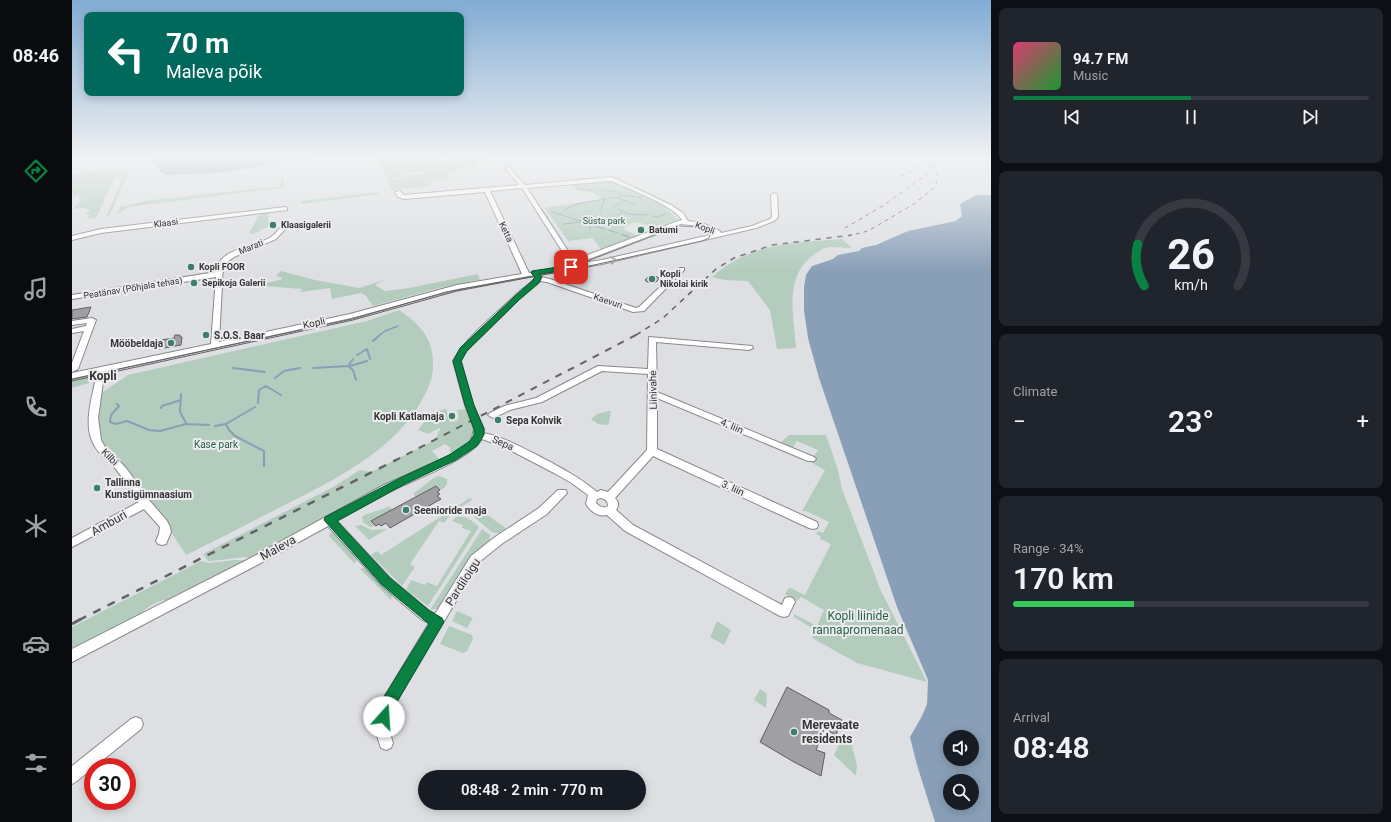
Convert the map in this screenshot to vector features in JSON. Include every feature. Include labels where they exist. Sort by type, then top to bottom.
[{"type":"street","points":[[400,195],[404,197],[423,195]]},
{"type":"street","name":"Ketta","points":[[489,195],[526,274]]},
{"type":"street","points":[[530,195],[574,265]]},
{"type":"street","points":[[647,195],[669,206],[681,214],[686,222]]},
{"type":"street","points":[[716,233],[740,230],[772,220],[775,217],[774,195]]},
{"type":"street","name":"Klaasi","points":[[72,238],[101,230],[285,209]]},
{"type":"street","name":"Kopli","points":[[574,265],[674,224],[686,222],[700,224],[716,233]]},
{"type":"street","name":"Marati","points":[[215,345],[220,265],[224,260],[232,255],[273,238],[287,224]]},
{"type":"street","name":"Kopli","points":[[72,376],[385,307],[457,287],[526,274],[536,276],[574,265],[618,259],[716,233]]},
{"type":"street","name":"Kaevuri","points":[[536,276],[632,309],[641,309],[682,269]]},
{"type":"street","name":"Peatänav (Põhjala tehas)","points":[[72,297],[219,274]]},
{"type":"street","name":"Sepa","points":[[536,276],[463,350],[457,361],[479,429],[479,435],[493,437],[508,444],[576,480],[595,496]]},
{"type":"street","points":[[72,323],[92,320],[74,370],[72,370]]},
{"type":"street","points":[[72,331],[90,328]]},
{"type":"street","name":"Liinivahe","points":[[652,451],[652,339],[749,348]]},
{"type":"street","points":[[493,415],[507,408],[539,400],[601,368],[653,372]]},
{"type":"street","name":"Kilbi","points":[[99,382],[93,426],[97,442],[101,450],[114,460],[130,479],[145,503],[164,525],[166,535],[162,541]]},
{"type":"street","name":"4. liin","points":[[653,393],[811,459]]},
{"type":"street","name":"Maleva","points":[[72,656],[394,485],[464,452],[474,444],[479,435]]},
{"type":"street","points":[[610,497],[652,451]]},
{"type":"street","name":"3. liin","points":[[652,451],[813,525]]},
{"type":"street","name":"Pardiloigu","points":[[386,743],[382,730],[387,704],[475,559],[499,540],[543,511],[562,493]]},
{"type":"street","points":[[601,494],[610,497],[614,504],[609,510],[600,512],[592,507],[590,502],[595,496],[601,494]]},
{"type":"street","name":"Amburi","points":[[72,543],[145,503]]},
{"type":"street","points":[[609,510],[629,528],[784,612],[789,602]]},
{"type":"street","points":[[329,520],[386,582],[426,615],[438,622]]},
{"type":"street","points":[[72,776],[136,724]]},
{"type":"green space","points":[[79,195],[106,195],[96,218],[86,219],[90,215],[85,213],[90,211],[85,208],[75,209],[75,206],[82,200],[79,199]]},
{"type":"green space","points":[[115,195],[118,195],[109,216],[106,217]]},
{"type":"green space","points":[[196,195],[222,195],[128,207],[117,215],[120,207],[145,201]]},
{"type":"green space","points":[[349,195],[369,195],[302,204],[301,201]]},
{"type":"green space","name":"Süsta park","points":[[597,195],[642,195],[670,209],[666,209],[678,219],[656,226],[637,222],[628,225],[623,229],[639,236],[602,250],[592,238],[568,241],[545,208],[601,199]]},
{"type":"green space","points":[[268,213],[269,226],[253,234],[249,233],[259,215]]},
{"type":"green space","points":[[842,239],[852,248],[830,247],[822,249],[811,257],[797,276],[793,300],[796,348],[777,349],[770,310],[748,281],[725,280],[712,277],[727,265],[742,257],[774,246]]},
{"type":"green space","points":[[281,271],[315,280],[359,288],[384,280],[375,285],[385,291],[409,288],[478,274],[480,280],[439,288],[373,306],[366,296],[361,293],[332,299],[330,288],[300,292],[302,289],[251,286],[280,280],[283,278],[276,276]]},
{"type":"green space","name":"Kase park","points":[[399,310],[407,315],[424,333],[431,348],[433,366],[431,380],[425,394],[413,415],[397,434],[378,450],[335,479],[186,555],[145,492],[119,461],[101,443],[96,422],[100,394],[128,375],[367,321]]},
{"type":"green space","points":[[90,374],[89,383],[72,388],[72,378]]},
{"type":"green space","points":[[446,409],[450,422],[457,421],[459,418],[457,410],[468,409],[474,431],[474,436],[471,440],[453,454],[449,450],[451,448],[445,444],[432,451],[440,460],[390,483],[251,559],[246,557],[208,561],[203,554],[333,487],[360,470],[371,472],[435,440],[441,427],[428,434],[418,430],[432,412]]},
{"type":"green space","points":[[611,411],[609,423],[607,425],[598,424],[591,419],[597,414]]},
{"type":"green space","name":"Kopli liinide rannapromenaad","points":[[789,435],[826,435],[838,470],[842,489],[881,591],[927,682],[857,663],[812,638],[815,630],[794,617],[794,614],[817,626],[824,610],[801,597],[797,601],[785,594],[790,588],[805,595],[831,544],[820,539],[821,536],[816,534],[818,531],[823,533],[829,522],[806,511],[802,511],[825,470],[810,462],[818,450],[797,441],[792,449],[781,445],[780,443]]},
{"type":"green space","points":[[439,476],[447,479],[447,485],[445,487],[440,490],[435,486],[415,497],[414,493],[435,477]]},
{"type":"green space","points":[[470,498],[472,500],[452,513],[444,523],[439,521],[410,564],[415,567],[402,586],[371,555],[377,551],[381,555]]},
{"type":"green space","points":[[389,506],[393,510],[372,522],[376,526],[370,527],[363,522],[362,517],[365,515]]},
{"type":"green space","points":[[482,511],[508,530],[501,534],[492,532],[474,517]]},
{"type":"green space","points":[[456,517],[466,518],[479,527],[428,606],[406,590],[411,580],[425,585],[427,582],[437,586],[471,531],[462,528],[463,525],[452,521]]},
{"type":"green space","points":[[361,525],[372,530],[387,529],[369,540],[355,526]]},
{"type":"green space","points":[[482,529],[490,535],[489,542],[474,553],[440,608],[430,610]]},
{"type":"green space","points":[[331,532],[357,558],[355,564],[329,536]]},
{"type":"green space","points":[[247,560],[172,600],[161,601],[151,605],[135,620],[72,653],[72,627],[201,561],[209,563]]},
{"type":"green space","points":[[360,569],[367,569],[392,594],[391,600]]},
{"type":"green space","points":[[457,611],[473,618],[467,628],[452,621]]},
{"type":"green space","points":[[717,621],[731,630],[724,645],[710,637]]},
{"type":"green space","points":[[449,626],[472,635],[473,639],[467,651],[463,653],[440,644]]},
{"type":"green space","points":[[760,689],[767,694],[766,708],[754,700]]},
{"type":"green space","points":[[841,740],[851,743],[857,765],[856,776],[834,755]]},
{"type":"water","points":[[975,195],[991,195],[991,822],[935,822],[910,737],[927,704],[928,680],[897,607],[819,378],[808,338],[804,310],[804,287],[806,275],[812,266],[833,259],[838,255],[859,251],[862,248],[876,245],[908,231],[956,221],[962,216],[960,204]]},
{"type":"building","name":"Kopli Nikolai kirik","points":[[650,275],[660,278],[656,282],[647,282],[645,280]]},
{"type":"building","points":[[91,307],[87,317],[72,319],[72,310]]},
{"type":"building","name":"Mööbeldaja","points":[[175,335],[180,335],[180,337],[182,337],[181,345],[159,349],[161,340],[174,338]]},
{"type":"building","name":"Seenioride maja","points":[[436,486],[440,490],[437,492],[440,494],[437,496],[441,499],[390,528],[386,523],[381,526],[379,524],[376,526],[371,521]]},
{"type":"building","name":"Merevaate residents","points":[[787,687],[829,710],[829,713],[842,720],[836,735],[824,729],[816,750],[825,753],[821,776],[760,742]]},
{"type":"waterway","points":[[624,195],[642,197]]},
{"type":"waterway","points":[[609,198],[620,197]]},
{"type":"waterway","points":[[639,197],[643,202]]},
{"type":"waterway","points":[[617,198],[635,204]]},
{"type":"waterway","points":[[564,210],[577,204],[605,199],[601,208]]},
{"type":"waterway","points":[[613,208],[614,206],[625,201]]},
{"type":"waterway","points":[[542,209],[559,236]]},
{"type":"waterway","points":[[617,209],[628,214],[647,215]]},
{"type":"waterway","points":[[553,212],[580,221]]},
{"type":"waterway","points":[[616,218],[622,212]]},
{"type":"waterway","points":[[652,216],[657,217],[665,214]]},
{"type":"waterway","points":[[580,221],[591,218]]},
{"type":"waterway","points":[[580,221],[589,224]]},
{"type":"waterway","points":[[563,224],[582,222]]},
{"type":"waterway","points":[[590,230],[591,224],[604,229]]},
{"type":"waterway","points":[[608,230],[618,233]]},
{"type":"waterway","points":[[621,234],[626,236]]},
{"type":"waterway","points":[[558,235],[561,239]]},
{"type":"waterway","points":[[380,335],[385,331],[398,326]]},
{"type":"waterway","points":[[373,341],[381,334]]},
{"type":"waterway","points":[[357,355],[367,349],[370,359]]},
{"type":"waterway","points":[[348,366],[353,359]]},
{"type":"waterway","points":[[350,366],[367,361]]},
{"type":"waterway","points":[[313,368],[348,366]]},
{"type":"waterway","points":[[348,366],[353,370],[356,380]]},
{"type":"waterway","points":[[233,368],[265,372]]},
{"type":"waterway","points":[[275,378],[284,371],[300,368]]},
{"type":"waterway","points":[[258,403],[259,390],[266,386],[281,395]]},
{"type":"waterway","points":[[181,394],[181,400]]},
{"type":"waterway","points":[[161,408],[162,406],[181,400]]},
{"type":"waterway","points":[[181,400],[180,412],[186,423]]},
{"type":"waterway","points":[[117,404],[119,406],[111,415],[110,422],[116,424],[127,421],[149,430],[160,431],[186,424],[209,425]]},
{"type":"waterway","points":[[226,424],[255,407]]},
{"type":"waterway","points":[[215,426],[226,424]]},
{"type":"waterway","points":[[226,424],[235,436],[264,451],[264,466]]},
{"type":"tram line","points":[[72,379],[352,319],[446,292],[564,270],[679,226],[700,227],[710,235],[709,238],[702,241],[585,267],[457,291],[353,320],[72,381]]},
{"type":"railway","points":[[845,228],[897,195]]},
{"type":"railway","points":[[852,235],[868,231],[914,204],[925,195]]},
{"type":"railway","points":[[636,335],[663,318],[716,269],[734,258],[772,245],[852,235]]},
{"type":"railway","points":[[848,236],[852,235]]},
{"type":"railway","points":[[394,461],[638,334]]},
{"type":"railway","points":[[79,620],[396,460]]},
{"type":"railway","points":[[72,624],[81,619]]},
{"type":"place","name":"Klaasigalerii","points":[[273,225]]},
{"type":"place","name":"Batumi","points":[[641,230]]},
{"type":"place","name":"Kopli FOOR","points":[[191,267]]},
{"type":"place","name":"Kopli Nikolai kirik","points":[[652,279]]},
{"type":"place","name":"Sepikoja Galerii","points":[[194,283]]},
{"type":"place","name":"S.O.S. Baar","points":[[206,335]]},
{"type":"place","name":"Mööbeldaja","points":[[171,343]]},
{"type":"place","name":"Kopli Katlamaja","points":[[452,416]]},
{"type":"place","name":"Sepa Kohvik","points":[[498,420]]},
{"type":"place","name":"Tallinna Kunstigümnaasium","points":[[97,488]]},
{"type":"place","name":"Seenioride maja","points":[[406,510]]},
{"type":"place","name":"Merevaate residents","points":[[794,732]]},
{"type":"district","name":"Kopli","points":[[103,376]]},
{"type":"route","points":[[384,717],[387,704],[438,622],[426,615],[386,582],[329,520],[401,481],[452,458],[474,444],[479,435],[479,429],[457,361],[463,350],[516,298],[538,279],[535,273],[571,267]]}]
